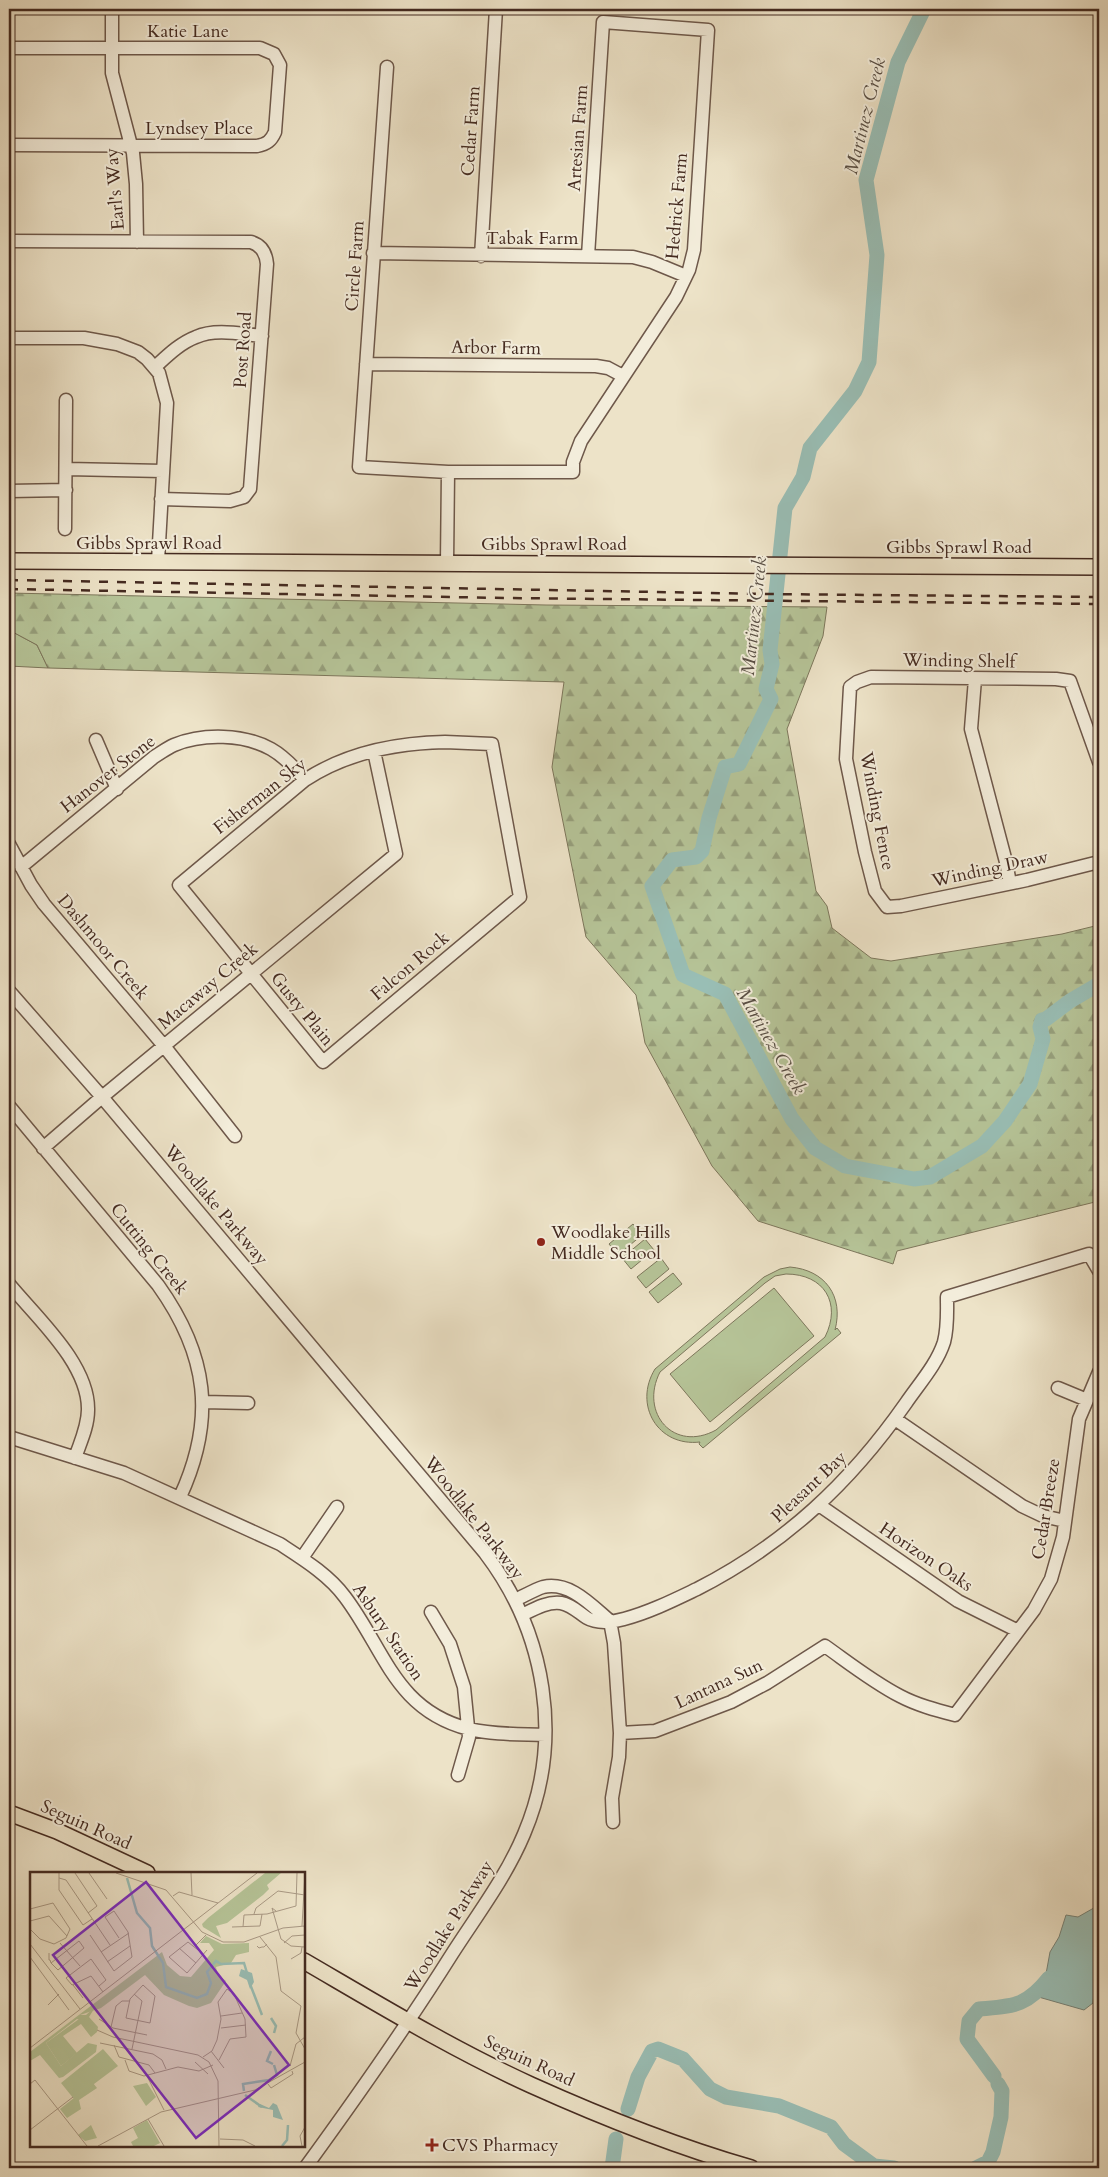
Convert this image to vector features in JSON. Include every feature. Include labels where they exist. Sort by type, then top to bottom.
[{"type":"main road","name":"Gibbs Sprawl Road","points":[[9,561],[1099,567]]},
{"type":"main road","name":"Seguin Road","points":[[9,1813],[57,1831],[145,1872]]},
{"type":"main road","name":"Seguin Road","points":[[305,1962],[408,2022],[539,2088],[658,2138],[751,2168]]},
{"type":"street","name":"Earl's Way","points":[[9,241],[137,242],[136,184],[131,146],[114,86],[111,48],[112,9]]},
{"type":"street","name":"Cedar Farm","points":[[481,256],[496,9]]},
{"type":"street","name":"Artesian Farm","points":[[588,256],[603,22],[708,30]]},
{"type":"street","name":"Hedrick Farm","points":[[448,472],[573,472],[573,462],[580,441],[676,297],[686,276],[694,250],[708,30]]},
{"type":"street","name":"Katie Lane","points":[[9,48],[260,48],[270,51],[278,58],[280,65],[276,125],[275,132],[269,142]]},
{"type":"street","name":"Circle Farm","points":[[387,67],[359,467],[448,472]]},
{"type":"street","name":"Lyndsey Place","points":[[9,145],[257,146],[269,142]]},
{"type":"street","name":"Post Road","points":[[137,242],[251,242],[263,250],[267,264],[251,483],[248,493],[238,500],[230,501],[161,499]]},
{"type":"street","name":"Tabak Farm","points":[[373,253],[642,258],[686,276]]},
{"type":"street","points":[[155,367],[179,347],[197,336],[217,332],[262,336]]},
{"type":"street","points":[[9,338],[84,338],[117,344],[138,352],[159,373],[166,393],[167,403],[158,562]]},
{"type":"street","name":"Arbor Farm","points":[[366,364],[596,366],[608,368],[623,376]]},
{"type":"street","points":[[65,529],[67,469],[66,400]]},
{"type":"street","points":[[67,469],[163,471]]},
{"type":"street","points":[[447,563],[448,472]]},
{"type":"street","points":[[9,491],[66,490]]},
{"type":"street","name":"Winding Shelf","points":[[850,688],[858,682],[871,677],[1056,679],[1070,681],[1099,758]]},
{"type":"street","points":[[975,679],[971,729],[1010,883]]},
{"type":"street","name":"Winding Fence","points":[[850,688],[846,759],[864,852],[874,891],[887,907]]},
{"type":"street","name":"Hanover Stone","points":[[20,867],[154,757],[173,746],[194,739],[225,737],[251,741],[271,749],[289,761],[305,780]]},
{"type":"street","points":[[96,740],[117,789]]},
{"type":"street","name":"Fisherman Sky","points":[[179,885],[305,780],[320,770],[374,751],[420,743],[492,744],[520,897]]},
{"type":"street","name":"Macaway Creek","points":[[44,1148],[102,1096],[396,854],[374,751]]},
{"type":"street","name":"Dashmoor Creek","points":[[9,844],[20,867],[44,904],[164,1046],[235,1136]]},
{"type":"street","name":"Winding Draw","points":[[887,907],[901,906],[1010,883],[1099,862]]},
{"type":"street","name":"Gusty Plain","points":[[179,885],[323,1062]]},
{"type":"street","name":"Falcon Rock","points":[[323,1062],[520,897]]},
{"type":"street","name":"Woodlake Parkway","points":[[9,991],[102,1096],[484,1553],[498,1571],[515,1600],[540,1668],[546,1714],[540,1784],[521,1842],[499,1882],[408,2022],[305,2168]]},
{"type":"street","name":"Cutting Creek","points":[[9,1106],[158,1285],[173,1305],[194,1350],[204,1402],[197,1454],[180,1497]]},
{"type":"street","name":"Pleasant Bay","points":[[568,1606],[589,1620],[610,1621],[634,1616],[723,1576],[771,1545],[819,1505],[847,1478],[880,1441],[936,1359],[944,1343],[947,1328],[947,1297],[1089,1254],[1099,1271]]},
{"type":"street","points":[[9,1284],[78,1368],[83,1380],[88,1411],[86,1426],[75,1458]]},
{"type":"street","name":"Cedar Breeze","points":[[825,1646],[878,1683],[901,1696],[955,1716],[1044,1596],[1051,1579],[1065,1521],[1079,1419],[1099,1372]]},
{"type":"street","points":[[1058,1388],[1087,1400]]},
{"type":"street","points":[[204,1402],[248,1403]]},
{"type":"street","points":[[894,1419],[1022,1506],[1044,1516],[1065,1521]]},
{"type":"street","name":"Asbury Station","points":[[9,1437],[124,1473],[280,1544],[302,1558],[344,1595],[393,1677],[414,1700],[436,1715],[468,1729],[492,1733],[545,1735]]},
{"type":"street","name":"Horizon Oaks","points":[[819,1505],[958,1601],[1018,1631]]},
{"type":"street","points":[[302,1558],[337,1507]]},
{"type":"street","points":[[515,1600],[541,1588],[551,1586],[564,1587],[574,1592],[610,1621],[614,1643],[620,1733],[619,1757],[612,1798],[613,1822]]},
{"type":"street","points":[[522,1615],[544,1605],[561,1603],[568,1606],[574,1592]]},
{"type":"street","points":[[431,1612],[450,1644],[464,1687],[468,1746],[458,1775]]},
{"type":"street","name":"Lantana Sun","points":[[620,1733],[655,1732],[723,1705],[766,1683],[825,1646]]},
{"type":"green space","points":[[9,593],[546,605],[827,607],[823,636],[787,729],[816,891],[827,906],[832,928],[871,958],[891,961],[1062,934],[1099,925],[1099,1201],[897,1251],[893,1264],[758,1221],[712,1166],[645,1043],[636,995],[586,937],[552,767],[564,682],[48,668],[37,645],[9,630]]},
{"type":"green space","points":[[9,630],[37,645],[48,668],[9,666]]},
{"type":"green space","points":[[633,1224],[642,1235],[618,1255],[609,1244]]},
{"type":"green space","points":[[645,1239],[654,1250],[631,1269],[622,1258]]},
{"type":"green space","points":[[661,1258],[669,1269],[646,1288],[637,1277]]},
{"type":"green space","points":[[790,1267],[802,1269],[822,1279],[834,1296],[837,1306],[835,1330],[837,1328],[841,1333],[703,1448],[699,1444],[700,1442],[685,1442],[672,1438],[662,1431],[648,1409],[649,1383],[655,1369],[764,1277],[780,1269]],"holes":[[[786,1274],[799,1275],[811,1279],[820,1285],[830,1302],[830,1325],[825,1337],[716,1430],[701,1436],[687,1436],[674,1433],[664,1425],[657,1414],[654,1402],[655,1387],[660,1372],[775,1276]]]},
{"type":"green space","points":[[673,1273],[682,1284],[658,1303],[649,1292]]},
{"type":"green space","points":[[774,1288],[814,1336],[710,1422],[670,1374]]},
{"type":"water","points":[[1099,1905],[1099,1944],[1093,2003],[1084,2010],[1035,1996],[1046,1974],[1050,1952],[1059,1937],[1066,1915],[1078,1917]]},
{"type":"waterway","name":"Martinez Creek","points":[[924,9],[898,62],[866,180],[877,255],[869,362],[855,391],[810,448],[803,477],[785,508],[770,650],[772,664],[766,689],[771,699],[739,764],[725,767],[709,818],[702,851],[696,857],[672,860],[652,886],[683,975],[725,994],[792,1119],[815,1148],[845,1166],[914,1179],[930,1177],[982,1146],[1005,1121],[1030,1084],[1043,1039],[1040,1027],[1042,1020],[1099,984]]},
{"type":"waterway","name":"Martinez Creek","points":[[994,2076],[967,2039],[969,2021],[979,2009],[1010,2006],[1026,2000],[1041,1988],[1049,1978]]},
{"type":"waterway","name":"Martinez Creek","points":[[628,2109],[638,2077],[652,2051],[658,2049],[683,2059],[710,2089],[726,2097],[779,2106],[831,2127],[844,2144],[874,2166],[894,2168]]},
{"type":"waterway","name":"Martinez Creek","points":[[976,2168],[988,2162],[993,2152],[1001,2117],[1002,2091],[998,2084]]},
{"type":"waterway","name":"Martinez Creek","points":[[612,2168],[616,2139]]},
{"type":"railway","points":[[9,580],[764,594],[1099,597]]},
{"type":"railway","points":[[9,589],[504,598],[1099,604]]},
{"type":"place","name":"Woodlake Hills Middle School","points":[[541,1242]]},
{"type":"place","name":"CVS Pharmacy","points":[[432,2145]]}]
